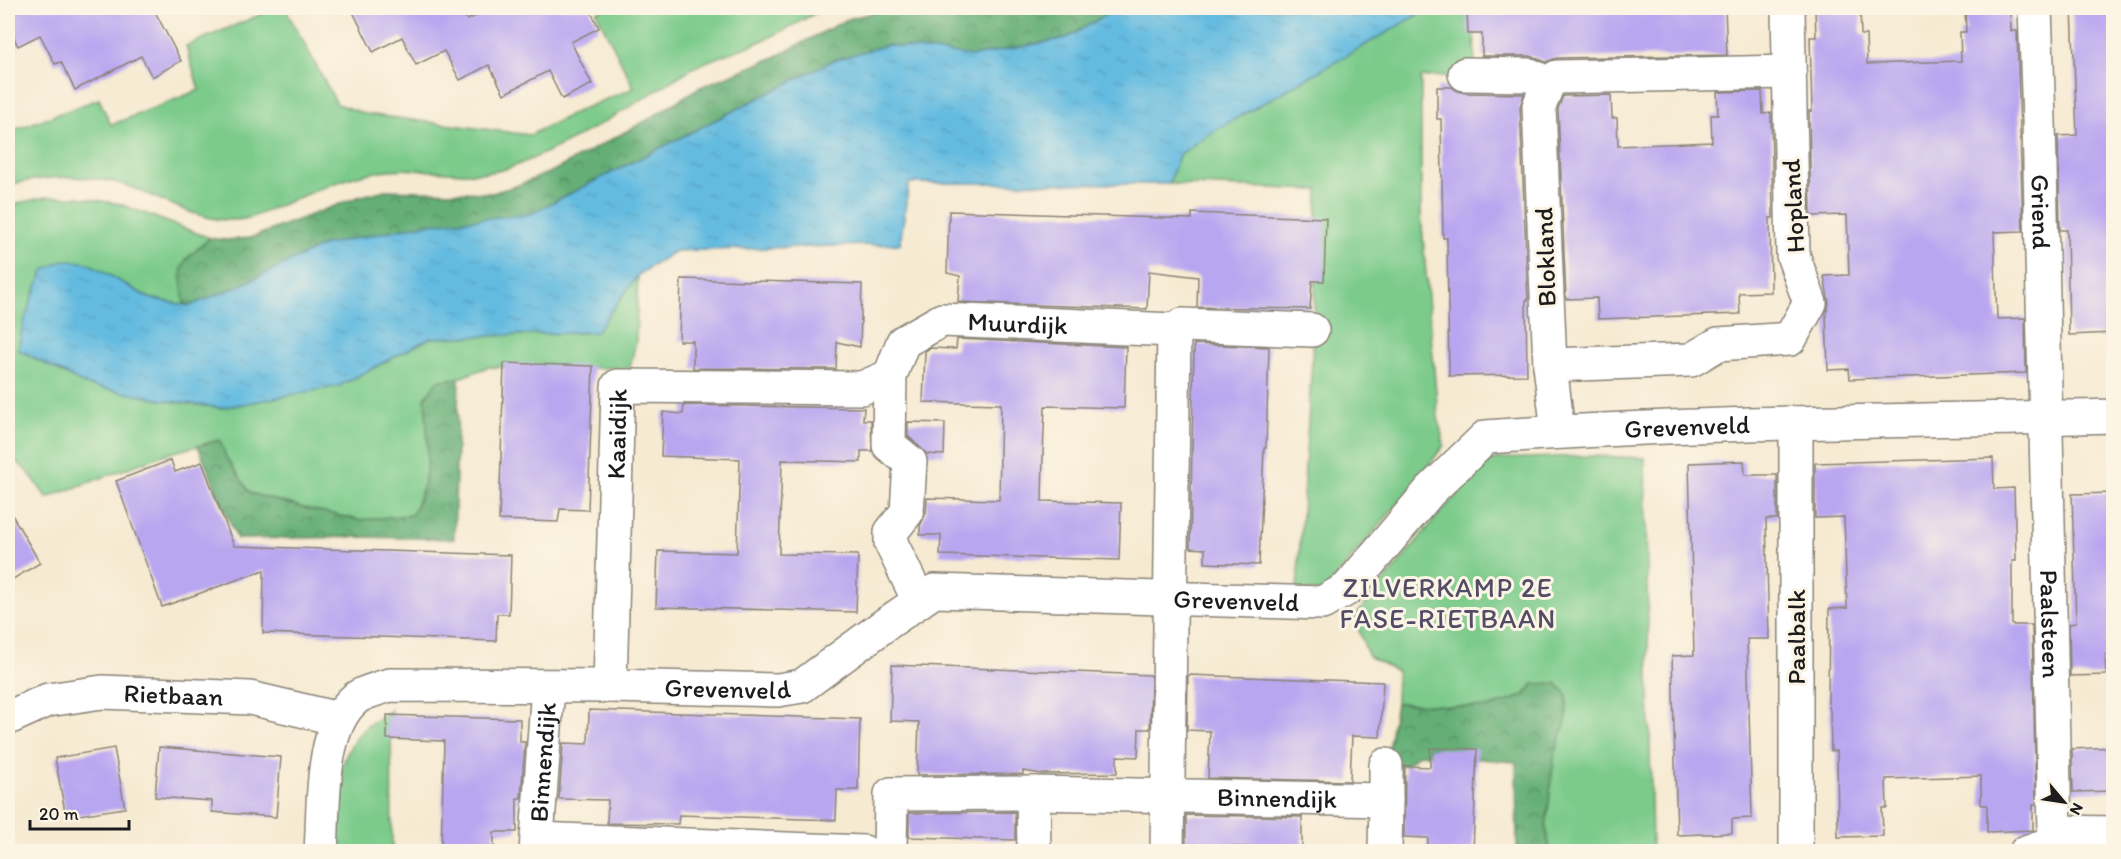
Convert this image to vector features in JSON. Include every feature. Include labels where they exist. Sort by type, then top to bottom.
[{"type":"street","points":[[1465,74],[1530,75],[1548,84],[1557,77],[1789,72],[1788,9],[1790,8]]},
{"type":"street","name":"Griend","points":[[2035,8],[2046,417]]},
{"type":"street","name":"Hopland","points":[[1550,365],[1691,360],[1718,344],[1790,339],[1810,303],[1792,255],[1789,72]]},
{"type":"street","name":"Blokland","points":[[1548,84],[1539,106],[1550,365],[1558,432]]},
{"type":"street","name":"Muurdijk","points":[[890,376],[903,342],[942,320],[1174,330],[1182,325],[1312,330]]},
{"type":"street","points":[[1167,852],[1174,330]]},
{"type":"street","points":[[890,376],[889,446],[910,462],[907,512],[891,532],[891,543],[919,601]]},
{"type":"street","name":"Kaaidijk","points":[[610,686],[618,386],[862,387],[890,376]]},
{"type":"street","name":"Grevenveld","points":[[348,708],[390,684],[778,690],[802,686],[934,591],[1322,603],[1347,589],[1430,492],[1485,437],[1796,423],[2114,416]]},
{"type":"street","name":"Paalsteen","points":[[2046,417],[2055,832]]},
{"type":"street","name":"Paalbalk","points":[[1796,423],[1796,852]]},
{"type":"street","name":"Binnendijk","points":[[548,687],[536,845],[864,852]]},
{"type":"street","name":"Rietbaan","points":[[8,718],[48,700],[102,692],[250,698],[348,708]]},
{"type":"street","points":[[321,852],[328,748],[348,708]]},
{"type":"street","points":[[1384,852],[1386,765]]},
{"type":"street","points":[[1033,793],[1034,852]]},
{"type":"street","name":"Binnendijk","points":[[890,852],[891,794],[1033,793],[1386,800]]},
{"type":"street","points":[[2026,852],[2049,844],[2055,832],[2114,833]]},
{"type":"green space","points":[[276,8],[285,8],[337,104],[366,114],[530,135],[582,109],[634,88],[596,12],[606,8],[826,8],[766,39],[696,67],[601,124],[535,158],[496,171],[464,173],[397,169],[368,173],[342,181],[253,217],[229,220],[200,215],[128,186],[99,179],[52,178],[8,185],[8,116],[14,130],[99,99],[111,125],[199,90],[186,46]]},
{"type":"green space","points":[[908,8],[989,15],[1052,8],[1117,8],[1067,38],[972,56],[887,45],[834,60],[530,214],[419,225],[324,245],[237,287],[189,306],[184,303],[181,279],[183,265],[210,238],[225,240],[250,238],[358,197],[385,190],[492,193],[516,186],[553,171],[649,119],[698,88],[775,57],[848,19],[887,9]]},
{"type":"green space","points":[[1422,8],[1474,8],[1475,75],[1421,77],[1421,214],[1438,417],[1444,445],[1416,482],[1323,592],[1297,590],[1313,344],[1318,190],[1169,184],[1179,155],[1207,135],[1416,16]]},
{"type":"green space","points":[[47,197],[79,197],[120,204],[210,238],[186,259],[189,306],[149,298],[88,263],[32,297],[19,350],[86,385],[163,400],[221,408],[339,386],[430,338],[596,332],[638,275],[636,341],[630,368],[488,367],[459,378],[437,381],[425,398],[428,458],[423,485],[412,515],[359,520],[250,493],[226,457],[220,440],[163,455],[47,498],[29,473],[8,454],[8,214],[18,203]]},
{"type":"green space","points":[[459,378],[454,539],[360,537],[237,539],[198,446],[220,440],[226,457],[250,493],[359,520],[412,515],[423,486],[428,458],[425,398],[437,381]]},
{"type":"green space","points":[[1589,456],[1645,458],[1652,851],[1550,851],[1546,827],[1554,757],[1567,717],[1567,694],[1534,684],[1523,696],[1488,708],[1396,703],[1397,671],[1369,657],[1354,618],[1439,514],[1490,459]]},
{"type":"green space","points":[[1556,683],[1567,694],[1567,718],[1554,757],[1546,827],[1550,851],[1517,851],[1516,762],[1419,754],[1405,766],[1386,761],[1396,703],[1488,708],[1523,696],[1534,684]]},
{"type":"green space","points":[[391,710],[392,851],[332,852],[338,789],[345,758],[352,744],[364,729]]},
{"type":"water","points":[[1117,8],[1422,8],[1416,16],[1207,135],[1179,155],[1169,184],[909,183],[900,244],[675,251],[638,275],[596,332],[430,338],[339,386],[221,408],[163,400],[86,385],[19,350],[25,319],[44,270],[64,260],[88,263],[149,298],[189,306],[237,287],[324,245],[419,225],[530,214],[834,60],[887,45],[973,56],[1067,38]]},
{"type":"building","points":[[8,8],[153,8],[181,61],[152,77],[141,56],[75,90],[61,62],[55,64],[40,35],[18,46],[8,26]]},
{"type":"building","points":[[351,8],[460,8],[467,20],[493,8],[589,8],[599,28],[571,42],[592,84],[562,99],[548,71],[504,94],[489,65],[460,80],[444,51],[416,65],[402,37],[373,52]]},
{"type":"building","points":[[1467,8],[1725,8],[1727,55],[1557,58],[1546,62],[1530,56],[1482,56],[1482,34],[1468,34]]},
{"type":"building","points":[[1860,8],[1861,35],[1866,35],[1867,64],[1961,61],[1960,32],[1966,32],[1965,8],[2010,8],[2011,31],[2017,31],[2023,231],[1994,232],[1997,319],[2025,318],[2026,373],[1850,379],[1849,369],[1828,370],[1826,314],[1829,304],[1824,276],[1849,275],[1847,215],[1811,216],[1810,37],[1816,37],[1815,9]]},
{"type":"building","points":[[2072,8],[2114,8],[2114,333],[2069,335],[2067,230],[2060,230],[2058,136],[2077,135]]},
{"type":"building","points":[[1437,87],[1452,87],[1465,93],[1524,94],[1520,107],[1528,300],[1526,300],[1527,375],[1449,376],[1447,238],[1443,238],[1441,119],[1437,119]]},
{"type":"building","points":[[1762,91],[1763,114],[1771,113],[1773,218],[1770,218],[1771,292],[1739,293],[1740,314],[1598,319],[1597,298],[1566,299],[1558,109],[1563,96],[1611,95],[1612,118],[1617,118],[1618,146],[1712,142],[1711,115],[1718,115],[1717,92]]},
{"type":"building","points":[[949,211],[1192,219],[1192,213],[1326,218],[1324,281],[1312,281],[1310,309],[1197,307],[1198,277],[1149,271],[1147,309],[958,302],[960,276],[947,273]]},
{"type":"building","points":[[681,279],[862,284],[860,347],[837,342],[836,369],[693,368],[693,341],[679,341]]},
{"type":"building","points":[[957,339],[1126,347],[1124,408],[1045,406],[1043,454],[1042,501],[1121,503],[1119,560],[940,555],[941,535],[920,535],[920,526],[926,513],[927,498],[999,500],[1001,404],[923,402],[925,351],[930,348],[956,349]]},
{"type":"building","points":[[1194,344],[1269,347],[1259,565],[1205,563],[1205,549],[1190,548]]},
{"type":"building","points":[[504,363],[593,366],[588,510],[560,509],[558,522],[499,520]]},
{"type":"building","points":[[684,405],[864,408],[863,420],[871,420],[872,451],[861,451],[861,462],[782,460],[779,554],[858,555],[856,612],[656,607],[658,551],[737,553],[740,459],[661,456],[663,412],[683,414]]},
{"type":"building","points":[[908,422],[945,423],[944,455],[927,454],[908,436]]},
{"type":"building","points":[[1993,458],[1994,489],[2014,488],[2016,561],[2012,561],[2012,625],[2032,625],[2036,804],[2033,804],[2033,830],[1987,832],[1987,805],[1981,805],[1981,776],[1886,779],[1887,808],[1882,808],[1883,836],[1838,837],[1837,751],[1831,751],[1828,702],[1829,609],[1847,608],[1844,517],[1815,518],[1815,463]]},
{"type":"building","points":[[171,460],[175,472],[202,462],[234,546],[511,555],[509,614],[497,614],[496,641],[263,633],[264,570],[162,607],[116,481]]},
{"type":"building","points":[[1744,461],[1745,475],[1777,475],[1777,519],[1766,519],[1769,639],[1747,639],[1752,818],[1732,819],[1732,833],[1677,835],[1672,656],[1694,655],[1689,463]]},
{"type":"building","points":[[2114,493],[2114,655],[2105,655],[2106,675],[2070,676],[2069,624],[2076,623],[2072,494]]},
{"type":"building","points":[[8,508],[40,563],[8,582]]},
{"type":"building","points":[[892,665],[1151,675],[1150,729],[1139,729],[1138,757],[1117,756],[1117,773],[1042,774],[1023,771],[1023,774],[917,775],[919,722],[890,721]]},
{"type":"building","points":[[1188,675],[1383,682],[1380,737],[1352,736],[1350,781],[1208,778],[1210,731],[1187,730]]},
{"type":"building","points":[[589,710],[860,719],[858,790],[837,790],[836,820],[679,815],[678,824],[607,823],[608,800],[559,799],[563,743],[588,744]]},
{"type":"building","points":[[387,715],[520,719],[520,742],[525,742],[521,798],[517,798],[517,832],[494,832],[494,852],[441,852],[444,741],[387,739]]},
{"type":"building","points":[[159,747],[281,757],[276,817],[212,812],[212,801],[155,797]]},
{"type":"building","points":[[2114,747],[2114,791],[2073,792],[2072,749]]},
{"type":"building","points":[[114,748],[125,808],[66,817],[55,758]]},
{"type":"building","points":[[1430,748],[1477,749],[1473,852],[1427,852],[1428,838],[1404,837],[1405,766],[1430,767]]},
{"type":"building","points":[[1015,812],[1015,840],[909,837],[909,813]]},
{"type":"building","points":[[1186,815],[1302,817],[1302,849],[1186,845]]},
{"type":"district","name":"ZILVERKAMP 2E FASE-RIETBAAN","points":[[1448,602]]}]
